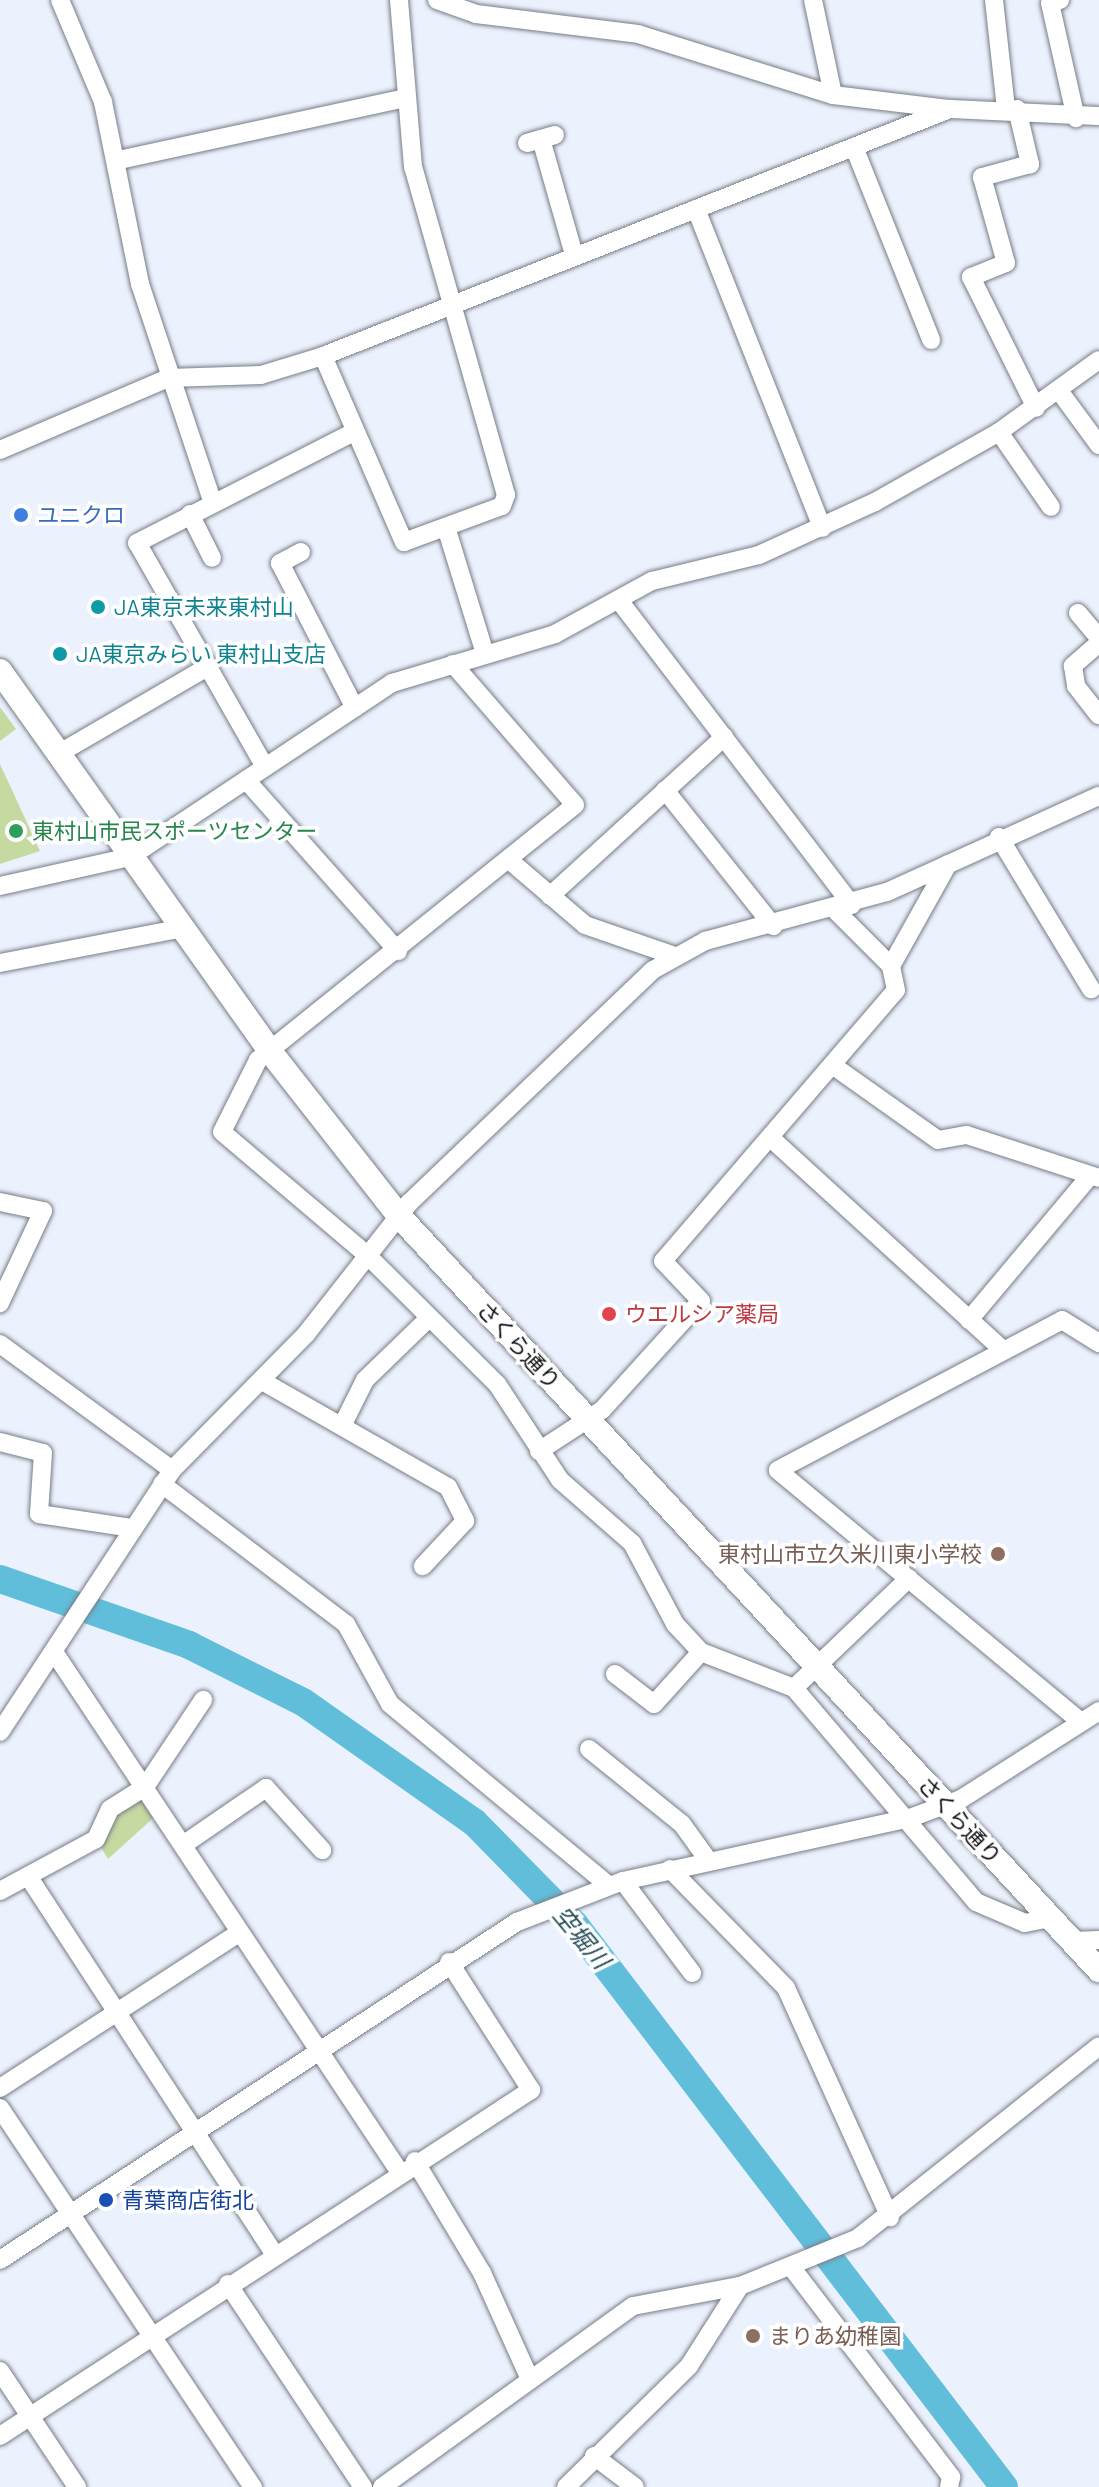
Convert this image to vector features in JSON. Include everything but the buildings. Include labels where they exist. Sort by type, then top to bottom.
[{"type":"street","points":[[60,0],[119,160],[140,284],[168,378],[212,500]]},
{"type":"street","points":[[323,356],[404,542],[502,506],[506,495],[451,304],[402,99],[399,0]]},
{"type":"street","points":[[437,0],[476,14],[638,34],[833,95],[950,109],[1011,108],[1076,118],[1099,116]]},
{"type":"street","points":[[813,0],[833,95]]},
{"type":"street","points":[[994,0],[1011,108],[1030,164],[982,177],[1006,263],[971,277],[1036,408]]},
{"type":"street","points":[[1060,0],[1050,3],[1076,118]]},
{"type":"street","points":[[119,160],[402,99]]},
{"type":"street","points":[[0,450],[168,378],[261,375],[323,356],[950,109]]},
{"type":"street","points":[[541,139],[574,255]]},
{"type":"street","points":[[854,147],[931,340]]},
{"type":"street","points":[[696,209],[822,528]]},
{"type":"street","points":[[0,886],[130,857],[392,683],[555,634],[621,603],[652,581],[759,555],[822,528],[999,432],[1060,392],[1099,360]]},
{"type":"street","points":[[1060,392],[1099,445]]},
{"type":"street","points":[[265,767],[137,543],[212,500],[354,432]]},
{"type":"street","points":[[999,432],[1051,507]]},
{"type":"street","points":[[190,514],[212,558]]},
{"type":"street","points":[[446,527],[485,654]]},
{"type":"street","points":[[301,552],[280,563],[355,708]]},
{"type":"street","points":[[539,1451],[589,1420],[701,1301],[663,1261],[774,1141],[896,990],[891,966],[844,908],[724,737],[621,603]]},
{"type":"street","points":[[1078,613],[1099,640],[1073,666],[1076,686],[1099,715]]},
{"type":"street","points":[[453,664],[575,805],[398,951],[269,1050],[222,1132],[368,1256],[427,1320],[497,1384],[560,1480],[632,1543],[675,1624],[701,1652],[794,1688],[910,1818],[976,1902],[1025,1923],[1051,1918]]},
{"type":"street","points":[[58,754],[206,668]]},
{"type":"street","name":"さくら通り","points":[[0,671],[269,1050],[399,1216],[1099,1970]]},
{"type":"street","points":[[550,896],[724,737]]},
{"type":"street","points":[[246,780],[398,951]]},
{"type":"street","points":[[665,790],[773,926]]},
{"type":"street","points":[[0,1732],[7,1711],[54,1652],[167,1477],[262,1381],[399,1216],[672,955],[844,908],[948,864],[1095,793]]},
{"type":"street","points":[[999,837],[1091,989]]},
{"type":"street","points":[[509,860],[550,896],[606,936],[672,955]]},
{"type":"street","points":[[891,966],[948,864]]},
{"type":"street","points":[[0,963],[183,928]]},
{"type":"street","points":[[835,1067],[938,1140],[967,1135],[1094,1177],[969,1320]]},
{"type":"street","points":[[774,1141],[1002,1349]]},
{"type":"street","points":[[0,1202],[43,1211],[0,1303]]},
{"type":"street","points":[[342,1426],[365,1380],[427,1320]]},
{"type":"street","points":[[1081,1722],[778,1470],[1062,1320],[1099,1343]]},
{"type":"street","points":[[0,1344],[346,1624],[390,1704],[615,1883],[692,1973]]},
{"type":"street","points":[[262,1381],[448,1487],[465,1521],[423,1566]]},
{"type":"street","points":[[0,1442],[43,1453],[39,1514],[133,1528]]},
{"type":"street","points":[[794,1688],[909,1578]]},
{"type":"street","points":[[54,1652],[399,2171]]},
{"type":"street","points":[[615,1674],[654,1704],[701,1652]]},
{"type":"street","points":[[0,1891],[96,1839],[110,1809],[145,1787],[203,1700]]},
{"type":"street","points":[[0,2260],[449,1962],[517,1922],[615,1883],[708,1860],[910,1818],[946,1805],[1099,1711]]},
{"type":"street","points":[[589,1749],[682,1824],[708,1860]]},
{"type":"street","points":[[183,1845],[266,1788],[322,1850]]},
{"type":"street","points":[[670,1869],[786,1988],[890,2217]]},
{"type":"street","points":[[28,1876],[274,2254]]},
{"type":"street","points":[[0,2088],[240,1932]]},
{"type":"street","points":[[1072,1941],[1099,1940]]},
{"type":"street","points":[[0,2436],[399,2171],[531,2090],[449,1962]]},
{"type":"street","points":[[389,2485],[529,2377],[633,2306],[740,2286],[794,2267],[858,2238],[890,2217],[1099,2046]]},
{"type":"street","points":[[0,2108],[253,2487]]},
{"type":"street","points":[[415,2161],[482,2273],[529,2377]]},
{"type":"street","points":[[794,2267],[951,2477],[949,2487]]},
{"type":"street","points":[[228,2284],[363,2487]]},
{"type":"street","points":[[566,2487],[594,2456],[689,2366],[740,2286]]},
{"type":"street","points":[[0,2371],[77,2487]]},
{"type":"street","points":[[594,2456],[635,2487]]},
{"type":"green space","points":[[0,707],[16,729],[0,741]]},
{"type":"green space","name":"東村山市民スポーツセンター","points":[[0,764],[40,851],[0,864]]},
{"type":"green space","points":[[145,1787],[161,1811],[108,1859],[96,1839],[110,1809]]},
{"type":"waterway","name":"空堀川","points":[[0,1579],[189,1645],[303,1702],[474,1822],[575,1925],[1004,2487]]},
{"type":"place","name":"ユニクロ","points":[[21,515]]},
{"type":"place","name":"JA東京未来東村山","points":[[98,607]]},
{"type":"place","name":"JA東京みらい 東村山支店","points":[[60,654]]},
{"type":"place","name":"東村山市民スポーツセンター","points":[[16,831]]},
{"type":"place","name":"ウエルシア薬局","points":[[609,1314]]},
{"type":"place","name":"東村山市立久米川東小学校","points":[[998,1554]]},
{"type":"place","name":"青葉商店街北","points":[[106,2200]]},
{"type":"place","name":"まりあ幼稚園","points":[[753,2336]]}]
